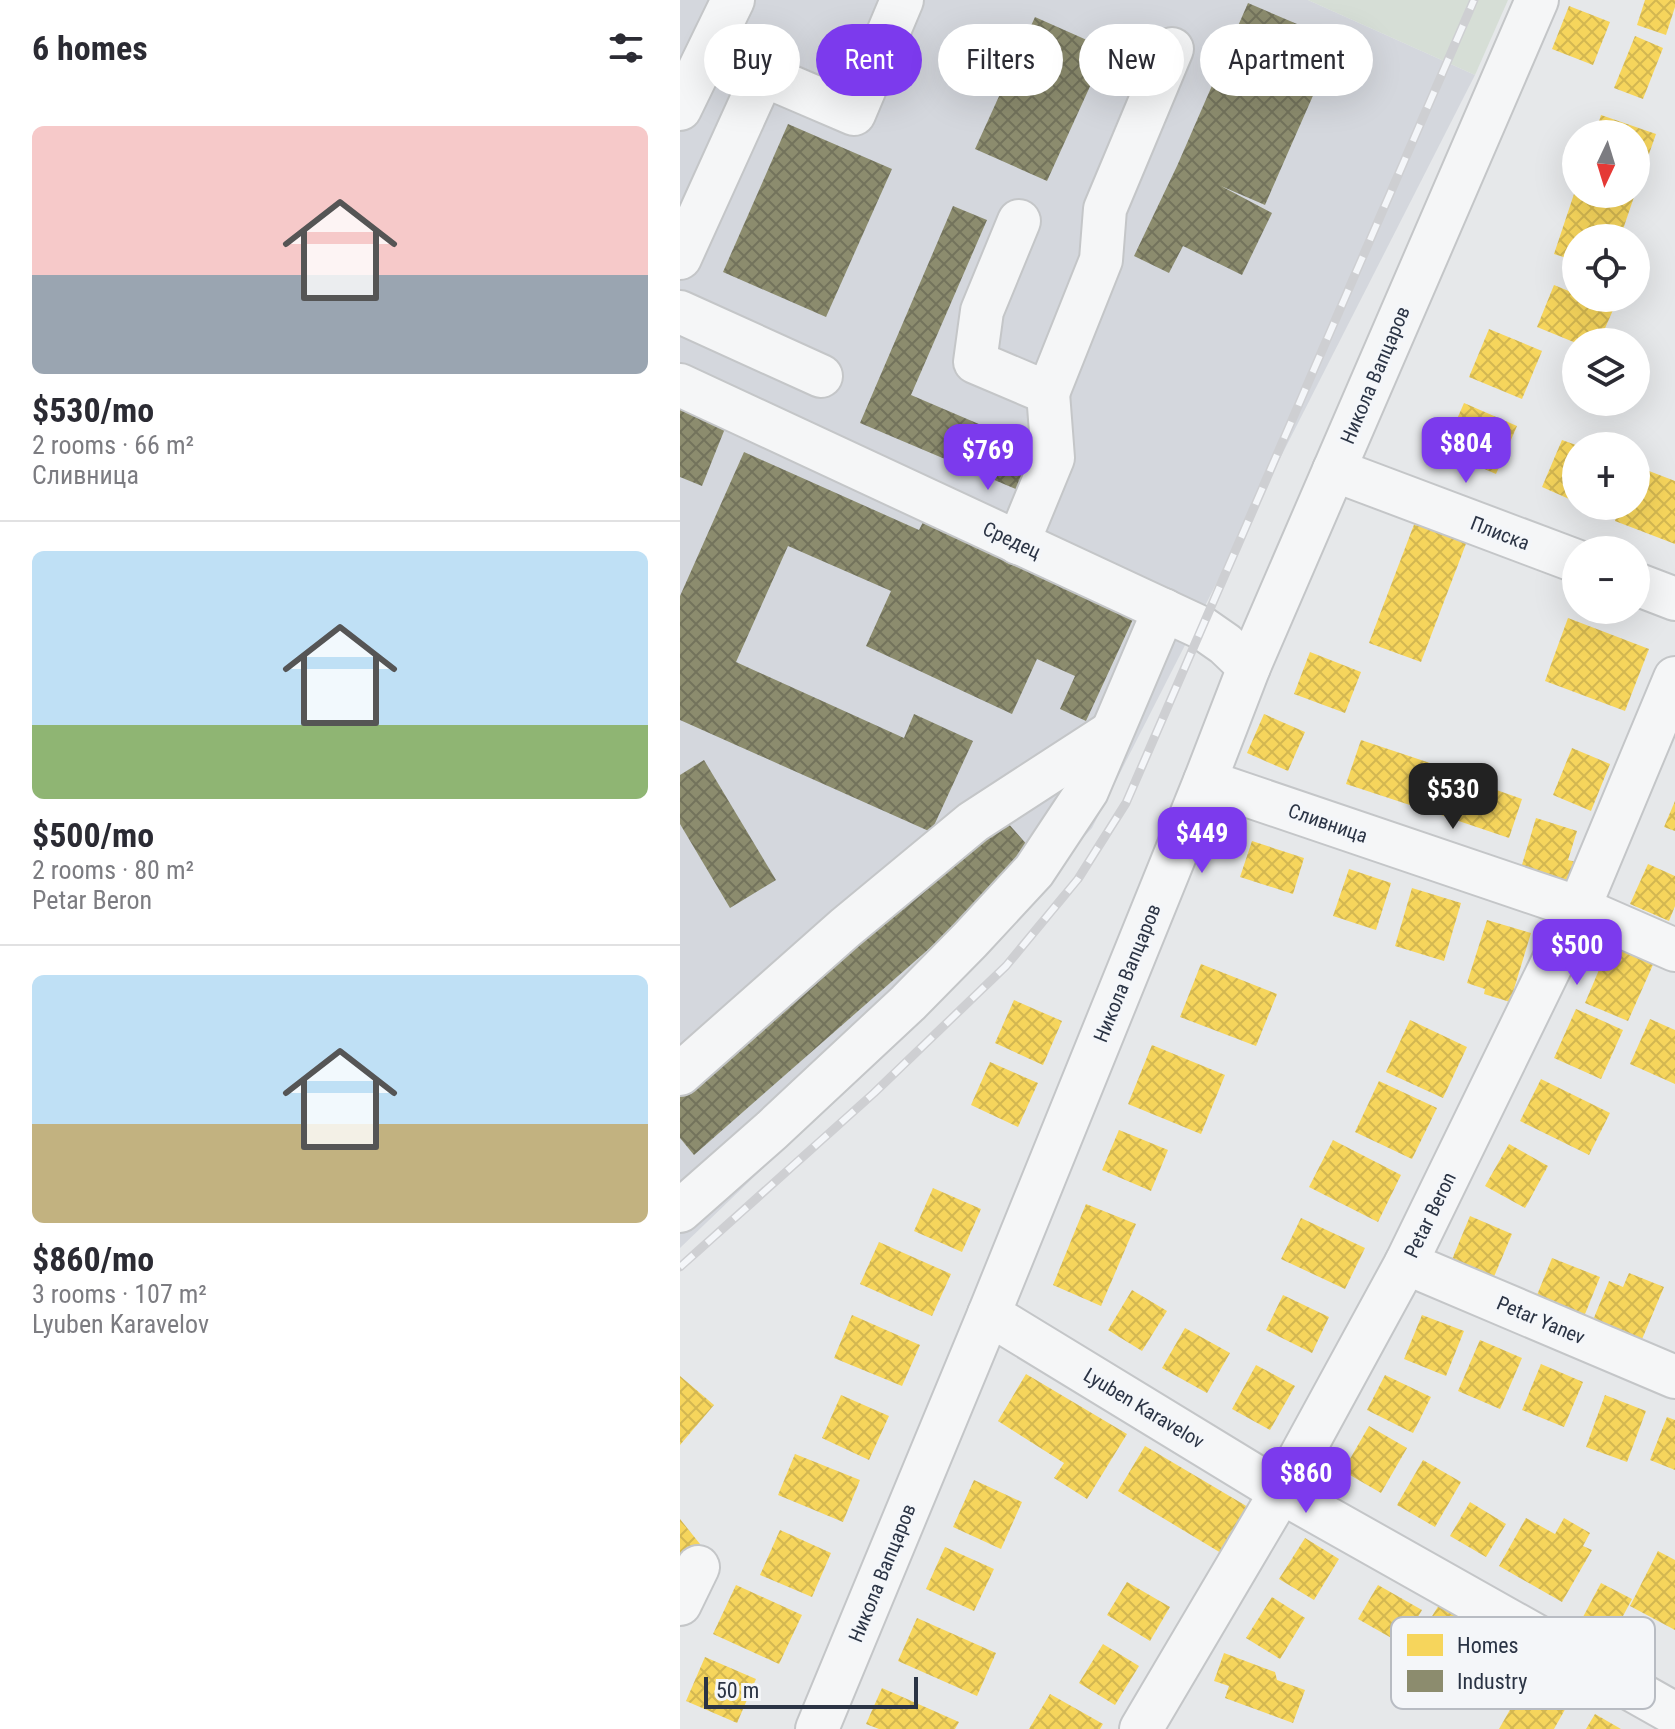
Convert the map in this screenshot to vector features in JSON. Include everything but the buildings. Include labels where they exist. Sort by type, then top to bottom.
[{"type":"street","points":[[680,109],[733,0]]},
{"type":"street","points":[[680,258],[763,75],[854,114],[902,0]]},
{"type":"street","name":"Никола Вапцаров","points":[[817,1729],[989,1314],[1249,667],[1537,0]]},
{"type":"street","points":[[1018,543],[1053,458],[1048,393],[1101,260],[1105,209],[1152,96]]},
{"type":"street","points":[[1019,221],[982,311],[975,362],[1048,393]]},
{"type":"street","points":[[680,312],[821,376]]},
{"type":"street","name":"Средец","points":[[680,385],[1202,628],[1249,667]]},
{"type":"street","name":"Плиска","points":[[1334,470],[1562,556]]},
{"type":"street","points":[[1650,589],[1675,599]]},
{"type":"street","points":[[680,1211],[908,1003],[1034,871],[1087,791],[1164,610]]},
{"type":"street","name":"Petar Beron","points":[[1141,1729],[1281,1492],[1406,1263],[1579,908],[1675,678]]},
{"type":"street","points":[[680,1074],[845,928],[973,822],[1110,733]]},
{"type":"street","name":"Сливница","points":[[1205,781],[1579,908],[1675,950]]},
{"type":"street","name":"Petar Yanev","points":[[1406,1263],[1675,1377]]},
{"type":"street","name":"Lyuben Karavelov","points":[[989,1314],[1281,1492],[1503,1617]]},
{"type":"street","name":"Lyuben Karavelov","points":[[1655,1703],[1675,1714]]},
{"type":"shaded area","points":[[680,0],[1308,0],[1361,24],[1200,24],[1200,96],[1373,96],[1373,29],[1475,75],[1092,828],[909,1028],[680,1248]]},
{"type":"shaded area","points":[[1308,0],[1508,0],[1475,75],[1373,29],[1373,24],[1361,24]]},
{"type":"railway","points":[[680,1267],[874,1093],[1006,966],[1078,879],[1126,803],[1474,0]]}]
